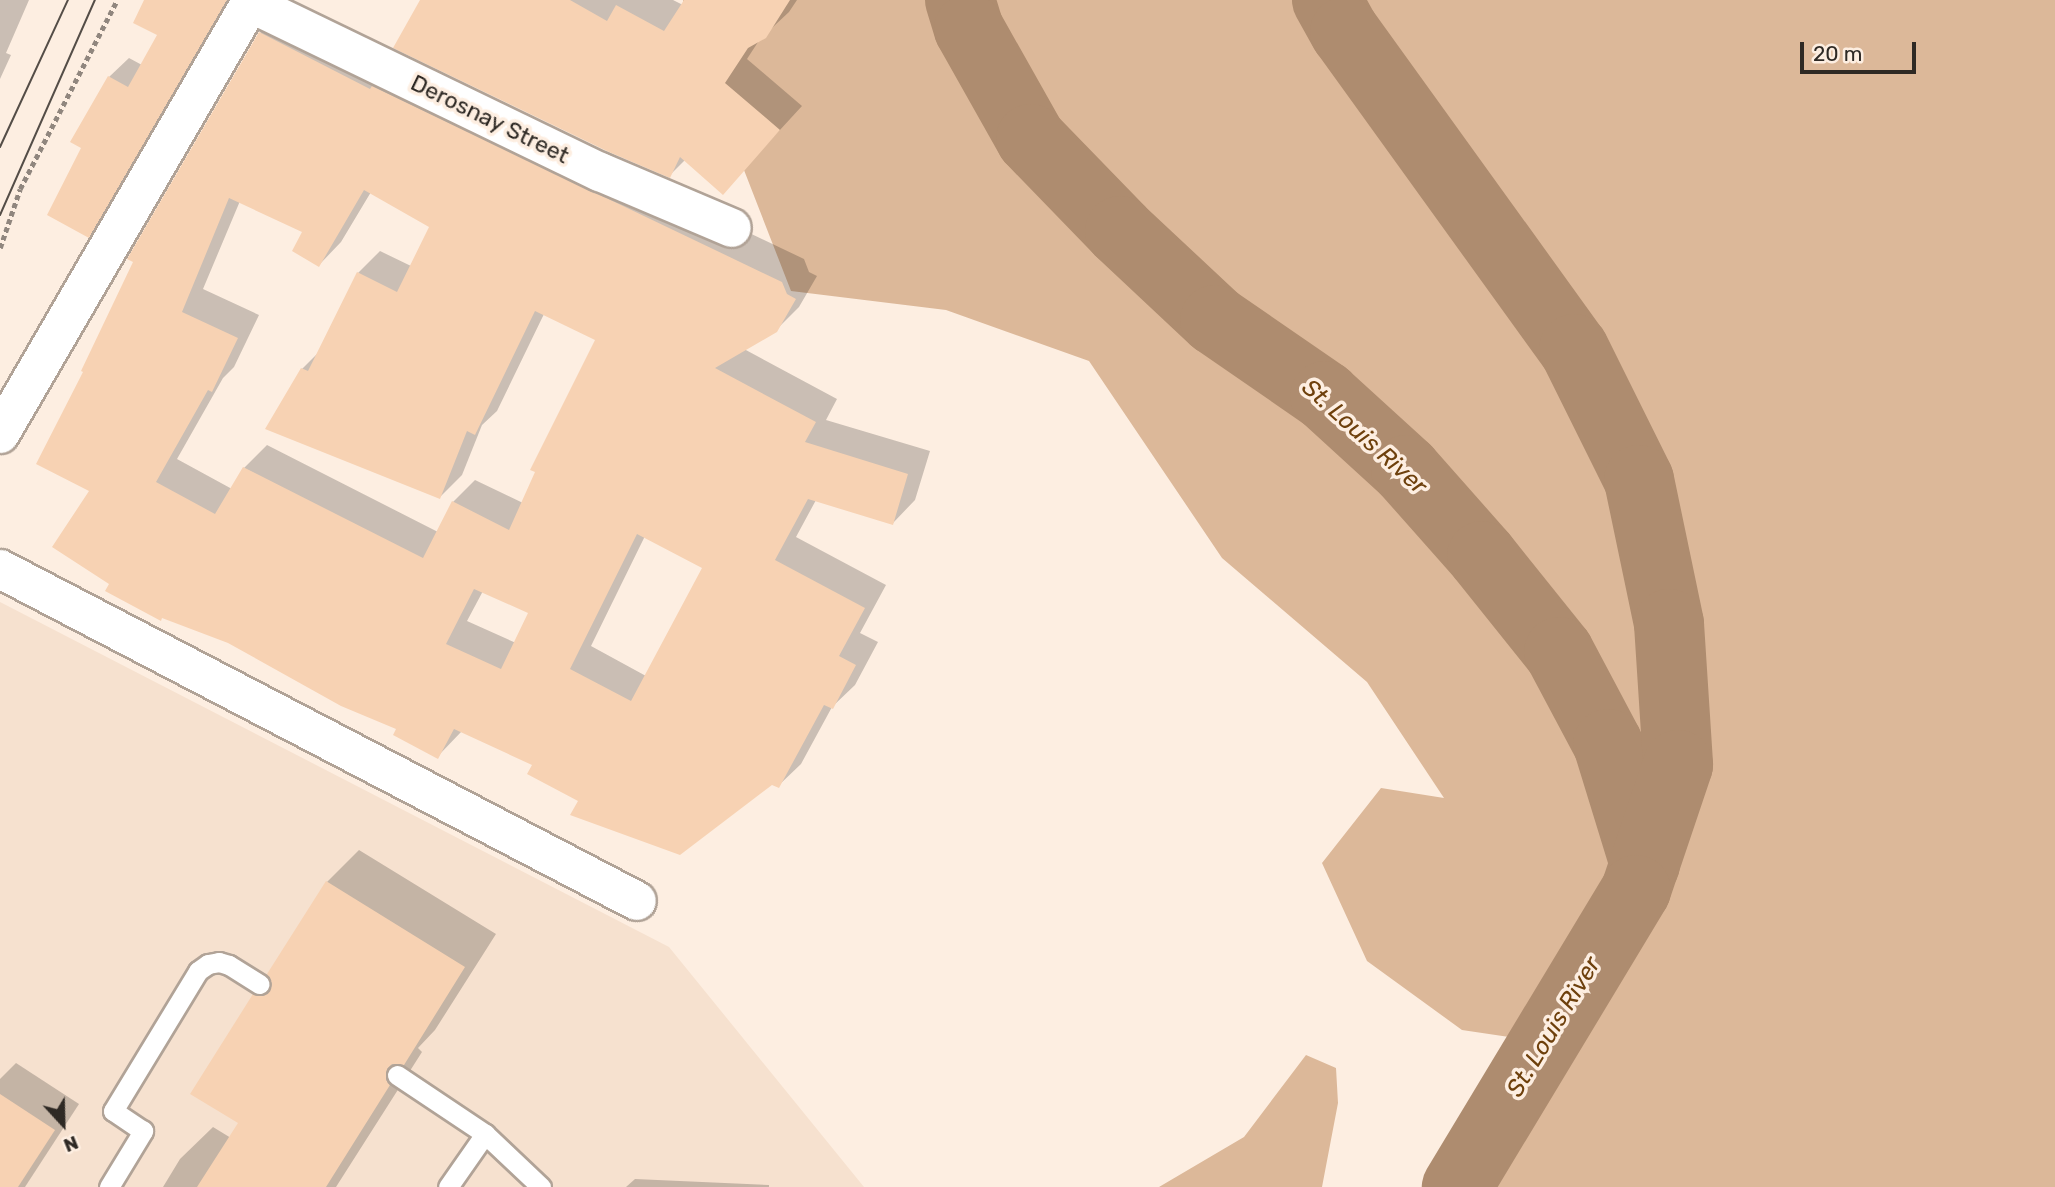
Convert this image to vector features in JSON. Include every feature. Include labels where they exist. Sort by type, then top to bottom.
[{"type":"street","name":"Derosnay Street","points":[[251,1],[600,172],[732,228]]},
{"type":"street","points":[[0,434],[251,1]]},
{"type":"street","points":[[0,569],[637,901]]},
{"type":"lane","points":[[108,1187],[143,1131],[113,1111],[198,971],[208,964],[219,962],[260,984]]},
{"type":"lane","points":[[397,1075],[485,1134],[541,1187]]},
{"type":"lane","points":[[448,1187],[485,1134]]},
{"type":"path","points":[[0,248],[20,189],[117,0]]},
{"type":"shaded area","points":[[683,0],[2055,0],[2055,1187],[1489,1187],[1527,1105],[1529,1040],[1462,1030],[1367,961],[1322,863],[1381,788],[1444,798],[1367,682],[1222,558],[1089,361],[946,310],[791,291],[686,21]]},
{"type":"shaded area","points":[[0,602],[669,947],[864,1187],[0,1187]]},
{"type":"shaded area","points":[[1306,1055],[1336,1068],[1338,1103],[1322,1187],[1159,1187],[1244,1137]]},
{"type":"building","points":[[144,0],[227,0],[89,238],[47,215],[81,148],[70,142],[108,76],[128,87],[157,35],[133,23]]},
{"type":"building","points":[[420,0],[570,0],[607,21],[616,5],[664,31],[684,0],[790,0],[766,38],[748,48],[725,83],[780,130],[723,195],[680,157],[670,178],[609,152],[393,48]]},
{"type":"building","points":[[259,32],[370,89],[372,86],[782,282],[787,294],[796,299],[777,332],[715,368],[816,422],[805,442],[908,474],[893,525],[808,499],[775,560],[865,608],[839,656],[856,665],[833,709],[824,705],[779,788],[772,785],[680,855],[570,815],[578,801],[527,774],[532,765],[454,729],[438,759],[393,735],[396,729],[341,706],[228,643],[162,618],[161,621],[105,591],[109,584],[52,547],[89,491],[36,464],[83,372],[81,371],[133,262],[127,259]],"holes":[[[364,190],[429,227],[397,292],[357,272],[308,371],[301,368],[265,429],[440,499],[467,431],[475,435],[535,311],[595,340],[530,470],[535,472],[509,530],[452,501],[423,558],[243,467],[215,514],[156,482],[208,390],[212,392],[238,338],[182,312],[229,198],[302,232],[292,251],[319,267]],[[637,534],[702,568],[631,701],[570,669]],[[474,589],[528,613],[501,669],[446,644]]]},
{"type":"building","points":[[326,881],[465,967],[404,1065],[392,1064],[387,1069],[386,1080],[390,1085],[326,1187],[197,1187],[238,1123],[190,1094],[253,994],[260,996],[270,991],[272,984],[267,974]]},
{"type":"building","points":[[0,1094],[55,1130],[18,1187],[0,1187]]},
{"type":"waterway","name":"St. Louis River","points":[[960,0],[969,29],[1031,139],[1120,231],[1215,320],[1325,396],[1406,470],[1482,556],[1559,652],[1608,744],[1645,864]]},
{"type":"waterway","name":"St. Louis River","points":[[1327,0],[1345,32],[1574,349],[1639,480],[1669,624],[1678,765],[1636,890],[1457,1187]]},
{"type":"tram line","points":[[0,147],[68,0]]},
{"type":"tram line","points":[[0,215],[95,0]]}]
